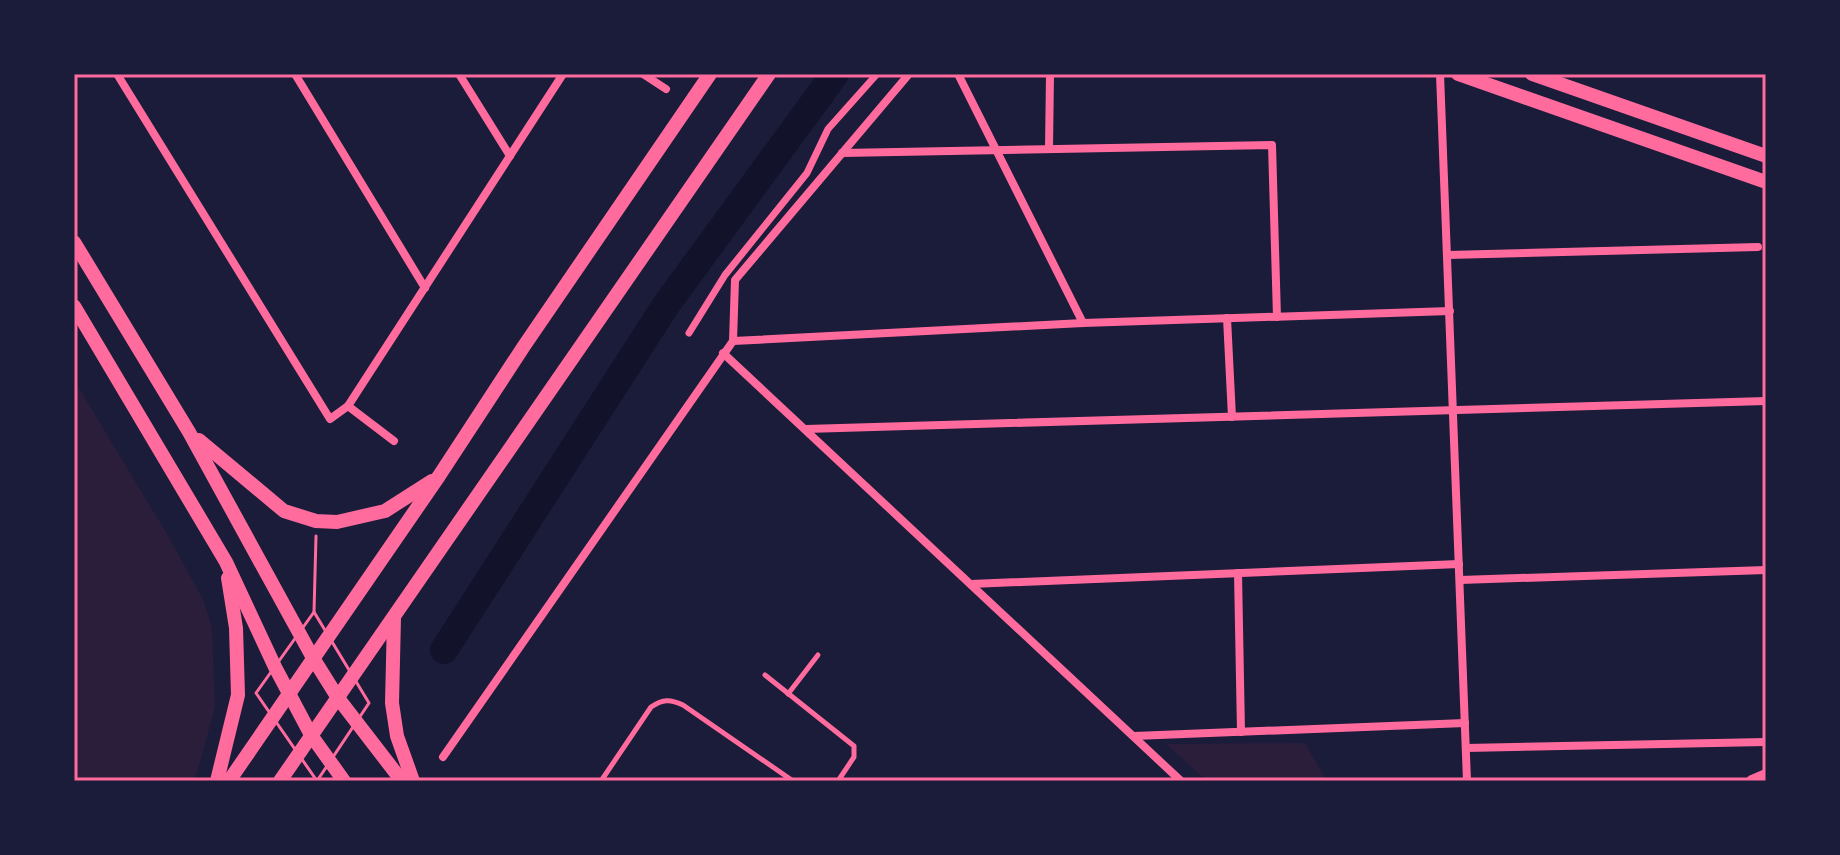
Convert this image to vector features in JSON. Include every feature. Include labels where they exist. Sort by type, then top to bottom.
[{"type":"main road","points":[[229,781],[710,74]]},
{"type":"main road","points":[[280,781],[769,74]]},
{"type":"main road","points":[[1458,74],[1766,182]]},
{"type":"main road","points":[[1532,74],[1766,156]]},
{"type":"main road","points":[[74,242],[189,432],[313,658],[338,698],[402,781]]},
{"type":"main road","points":[[74,306],[226,562],[311,735],[344,781]]},
{"type":"main road","points":[[189,432],[284,511],[316,521],[337,522],[385,511],[439,476]]},
{"type":"main road","points":[[217,781],[238,695],[236,628],[226,562]]},
{"type":"main road","points":[[394,618],[392,703],[397,736],[413,781]]},
{"type":"street","points":[[117,74],[330,419],[348,406],[563,74]]},
{"type":"street","points":[[295,74],[425,288]]},
{"type":"street","points":[[459,74],[510,156]]},
{"type":"street","points":[[643,74],[666,89]]},
{"type":"street","points":[[689,333],[725,275],[807,173],[828,129],[877,74]]},
{"type":"street","points":[[443,757],[733,341],[735,280],[909,74]]},
{"type":"street","points":[[958,74],[1083,323]]},
{"type":"street","points":[[1049,149],[1050,74]]},
{"type":"street","points":[[1440,74],[1467,781]]},
{"type":"street","points":[[842,153],[1272,145],[1277,317]]},
{"type":"street","points":[[1448,255],[1758,247]]},
{"type":"street","points":[[733,341],[1083,323],[1450,311]]},
{"type":"street","points":[[1227,318],[1232,417]]},
{"type":"street","points":[[723,353],[1181,781]]},
{"type":"street","points":[[806,429],[1766,401]]},
{"type":"street","points":[[348,406],[394,441]]},
{"type":"street","points":[[971,584],[1459,564]]},
{"type":"street","points":[[1460,580],[1766,570]]},
{"type":"street","points":[[1238,573],[1241,732]]},
{"type":"street","points":[[1134,736],[1465,723]]},
{"type":"street","points":[[1466,748],[1766,742]]},
{"type":"street","points":[[1752,781],[1766,775]]},
{"type":"lane","points":[[788,694],[818,655]]},
{"type":"lane","points":[[765,675],[854,746],[854,757],[838,781]]},
{"type":"lane","points":[[601,781],[651,707],[660,701],[672,700],[793,781]]},
{"type":"path","points":[[314,612],[256,693],[317,781],[369,703],[314,612],[316,521]]},
{"type":"shaded area","points":[[74,380],[167,534],[203,599],[212,627],[215,707],[198,770],[192,781],[74,781]]},
{"type":"shaded area","points":[[1305,743],[1327,781],[1207,781],[1166,744]]},
{"type":"waterway","points":[[444,650],[666,305],[835,74]]}]
